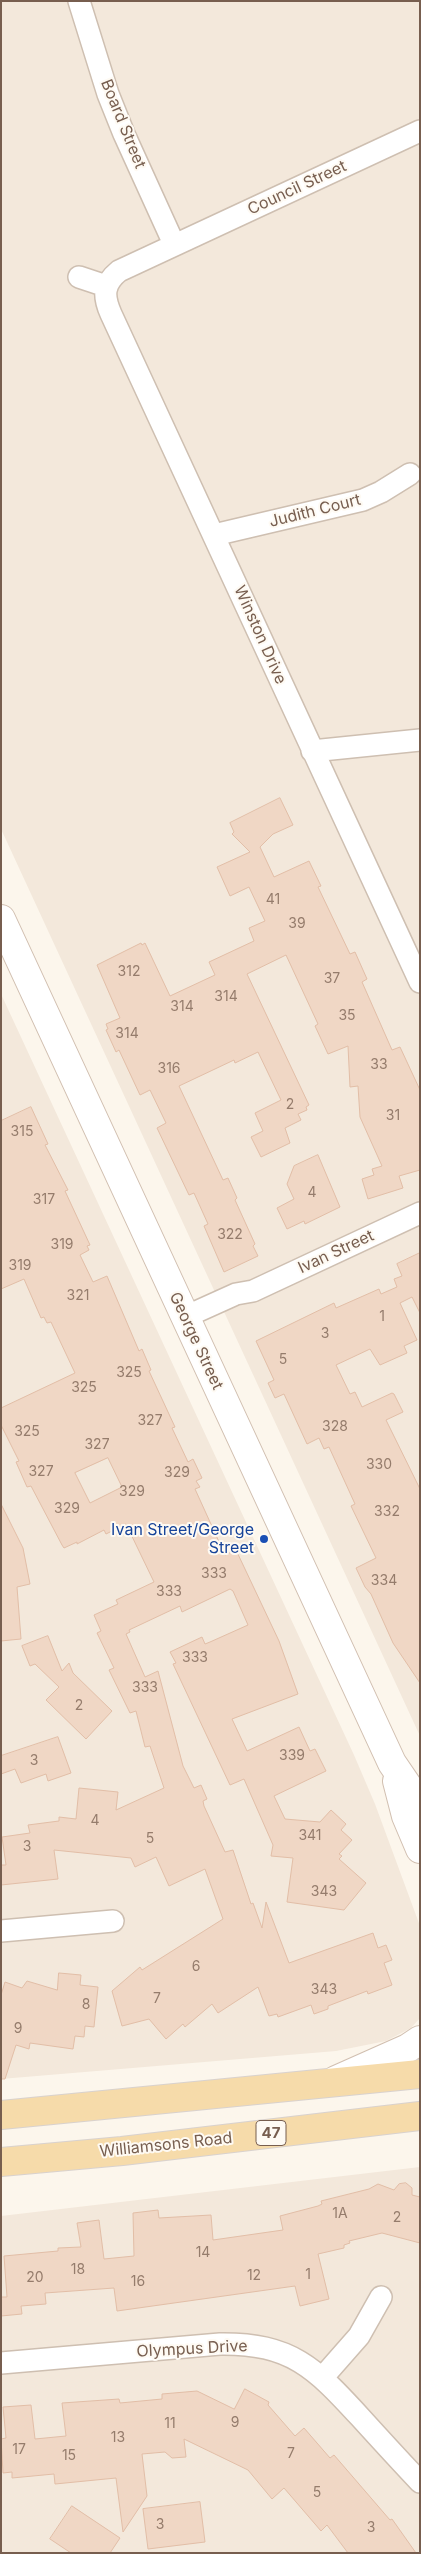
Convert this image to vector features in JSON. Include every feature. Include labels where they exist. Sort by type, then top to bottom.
[{"type":"main road","name":"George Street","points":[[1,919],[392,1763],[420,1804]]},
{"type":"main road","name":"George Street","points":[[392,1763],[406,1816],[420,1849]]},
{"type":"main road","points":[[330,2083],[408,2048],[420,2040]]},
{"type":"main road","points":[[1,2115],[420,2074]]},
{"type":"main road","name":"Williamsons Road","points":[[1,2162],[122,2151],[420,2116]]},
{"type":"street","name":"Board Street","points":[[79,1],[108,94],[174,244]]},
{"type":"street","name":"Council Street","points":[[174,244],[420,131]]},
{"type":"street","points":[[79,277],[106,286],[110,278],[119,271],[174,244]]},
{"type":"street","name":"Winston Drive","points":[[106,286],[106,302],[111,314],[420,982]]},
{"type":"street","name":"Judith Court","points":[[214,535],[363,500],[381,492],[410,474]]},
{"type":"street","points":[[312,751],[420,740]]},
{"type":"street","name":"Ivan Street","points":[[188,1323],[236,1294],[253,1291],[420,1213]]},
{"type":"street","points":[[1,1931],[113,1921]]},
{"type":"street","points":[[323,2377],[359,2336],[381,2297]]},
{"type":"street","name":"Olympus Drive","points":[[1,2363],[245,2343],[271,2348],[298,2360],[323,2377],[420,2482]]},
{"type":"shaded area","points":[[1,1],[420,1],[420,1736],[1,829]]},
{"type":"shaded area","points":[[1,994],[354,1755],[375,1804],[420,1926],[420,2018],[411,2028],[386,2041],[336,2051],[1,2079]]},
{"type":"shaded area","points":[[420,2167],[420,2553],[1,2553],[1,2216]]},
{"type":"building","points":[[280,798],[293,825],[273,834],[260,847],[274,877],[309,861],[321,886],[318,887],[350,954],[355,952],[367,979],[362,982],[392,1050],[400,1047],[420,1090],[420,1170],[399,1176],[403,1188],[368,1199],[362,1179],[374,1175],[372,1169],[382,1166],[360,1117],[358,1086],[350,1087],[348,1046],[328,1054],[315,1026],[318,1024],[286,955],[247,974],[309,1105],[306,1107],[307,1110],[298,1114],[301,1120],[285,1128],[290,1143],[261,1157],[251,1137],[263,1131],[255,1113],[281,1100],[258,1052],[235,1063],[234,1060],[179,1086],[223,1180],[228,1178],[237,1198],[235,1200],[255,1244],[253,1246],[258,1256],[224,1272],[204,1226],[208,1224],[194,1193],[189,1195],[157,1128],[166,1123],[150,1090],[140,1095],[119,1050],[116,1052],[106,1030],[108,1029],[106,1024],[120,1018],[97,965],[141,943],[142,945],[145,943],[170,996],[215,975],[209,962],[254,941],[249,928],[265,921],[249,887],[230,896],[217,867],[250,852],[232,834],[234,832],[230,823]]},
{"type":"building","points":[[31,1107],[48,1144],[45,1145],[68,1190],[65,1191],[90,1245],[87,1246],[89,1250],[80,1255],[93,1282],[107,1276],[139,1351],[142,1349],[151,1370],[149,1371],[175,1427],[172,1428],[188,1462],[193,1459],[202,1478],[196,1481],[200,1487],[195,1489],[225,1555],[236,1550],[279,1641],[298,1694],[232,1719],[247,1751],[299,1727],[310,1751],[315,1749],[326,1771],[274,1796],[285,1819],[320,1822],[331,1810],[346,1824],[341,1830],[352,1840],[339,1854],[342,1856],[339,1859],[366,1883],[344,1910],[287,1902],[293,1858],[271,1856],[273,1845],[244,1779],[230,1785],[173,1664],[176,1663],[170,1652],[202,1637],[205,1644],[248,1625],[233,1591],[230,1589],[182,1612],[180,1606],[129,1630],[130,1632],[126,1634],[145,1677],[158,1671],[183,1766],[194,1788],[201,1785],[207,1799],[203,1801],[204,1806],[225,1852],[233,1850],[251,1904],[253,1903],[262,1928],[266,1902],[289,1963],[373,1933],[378,1948],[386,1945],[392,1960],[384,1963],[392,1985],[368,1994],[367,1991],[328,2006],[328,2009],[314,2014],[311,2005],[278,2017],[277,2014],[269,2016],[258,1987],[218,2013],[212,2004],[185,2027],[183,2024],[166,2039],[149,2019],[122,2026],[112,1991],[140,1967],[142,1970],[223,1919],[205,1869],[169,1886],[156,1857],[135,1867],[131,1858],[54,1850],[58,1879],[1,1885],[1,1865],[6,1865],[2,1837],[30,1833],[28,1825],[59,1821],[59,1817],[76,1819],[79,1788],[118,1792],[116,1810],[164,1788],[150,1746],[145,1747],[136,1711],[130,1713],[109,1670],[114,1668],[97,1633],[101,1631],[94,1615],[118,1604],[116,1600],[154,1582],[126,1524],[106,1534],[104,1530],[77,1544],[77,1542],[64,1548],[31,1486],[27,1487],[16,1462],[19,1461],[1,1425],[1,1408],[75,1373],[51,1322],[47,1323],[44,1317],[41,1318],[24,1279],[1,1289],[1,1121]],"holes":[[[108,1458],[122,1487],[90,1503],[75,1473]]]},
{"type":"building","points":[[318,1155],[340,1207],[305,1224],[304,1221],[287,1229],[277,1208],[294,1199],[287,1184],[294,1166]]},
{"type":"building","points":[[420,1253],[420,1313],[412,1297],[400,1303],[417,1340],[404,1346],[407,1353],[380,1365],[370,1349],[336,1365],[350,1394],[355,1392],[362,1407],[392,1393],[403,1412],[386,1420],[420,1489],[420,1683],[393,1643],[371,1594],[365,1587],[356,1568],[376,1558],[351,1506],[355,1504],[329,1447],[324,1449],[319,1438],[307,1444],[284,1394],[275,1398],[268,1383],[274,1380],[256,1341],[334,1303],[336,1308],[379,1289],[381,1294],[397,1287],[394,1279],[402,1276],[397,1264]]},
{"type":"building","points":[[1,1504],[23,1548],[30,1584],[17,1587],[21,1639],[1,1641]]},
{"type":"building","points":[[48,1636],[62,1671],[69,1663],[73,1673],[112,1711],[86,1739],[46,1700],[59,1687],[35,1664],[30,1666],[22,1646]]},
{"type":"building","points":[[58,1737],[71,1773],[48,1781],[46,1774],[21,1783],[15,1769],[1,1774],[1,1756]]},
{"type":"building","points":[[59,1973],[81,1975],[80,1985],[98,1987],[94,2027],[85,2026],[84,2037],[75,2036],[73,2049],[30,2043],[29,2049],[16,2045],[5,2079],[1,2079],[1,1995],[5,1982],[22,1988],[27,1981],[57,1990]]},
{"type":"building","points":[[406,2183],[412,2188],[412,2195],[420,2197],[420,2243],[382,2233],[349,2241],[350,2243],[344,2245],[344,2248],[318,2254],[329,2299],[300,2306],[295,2286],[117,2311],[114,2288],[45,2293],[46,2304],[21,2306],[22,2314],[1,2316],[1,2297],[7,2297],[4,2256],[58,2251],[58,2248],[81,2247],[77,2223],[99,2220],[104,2259],[134,2256],[133,2213],[158,2210],[159,2218],[211,2215],[213,2240],[283,2230],[280,2216],[318,2206],[322,2204],[321,2201],[369,2189],[378,2184],[394,2190],[399,2184]]},
{"type":"building","points":[[245,2389],[269,2402],[268,2405],[295,2436],[304,2428],[330,2458],[334,2455],[390,2520],[392,2519],[416,2553],[348,2553],[327,2525],[321,2531],[284,2488],[272,2499],[248,2470],[184,2439],[186,2457],[172,2458],[165,2452],[142,2454],[147,2496],[123,2532],[116,2478],[55,2484],[54,2474],[12,2478],[12,2472],[3,2473],[1,2439],[6,2438],[3,2407],[31,2405],[35,2439],[66,2436],[62,2403],[119,2399],[120,2403],[162,2399],[162,2394],[197,2391],[234,2409]]},
{"type":"building","points":[[200,2502],[205,2542],[148,2549],[143,2509]]},
{"type":"building","points":[[72,2506],[120,2538],[110,2553],[71,2553],[50,2539]]},
{"type":"place","name":"Ivan Street/George Street","points":[[264,1539]]}]
